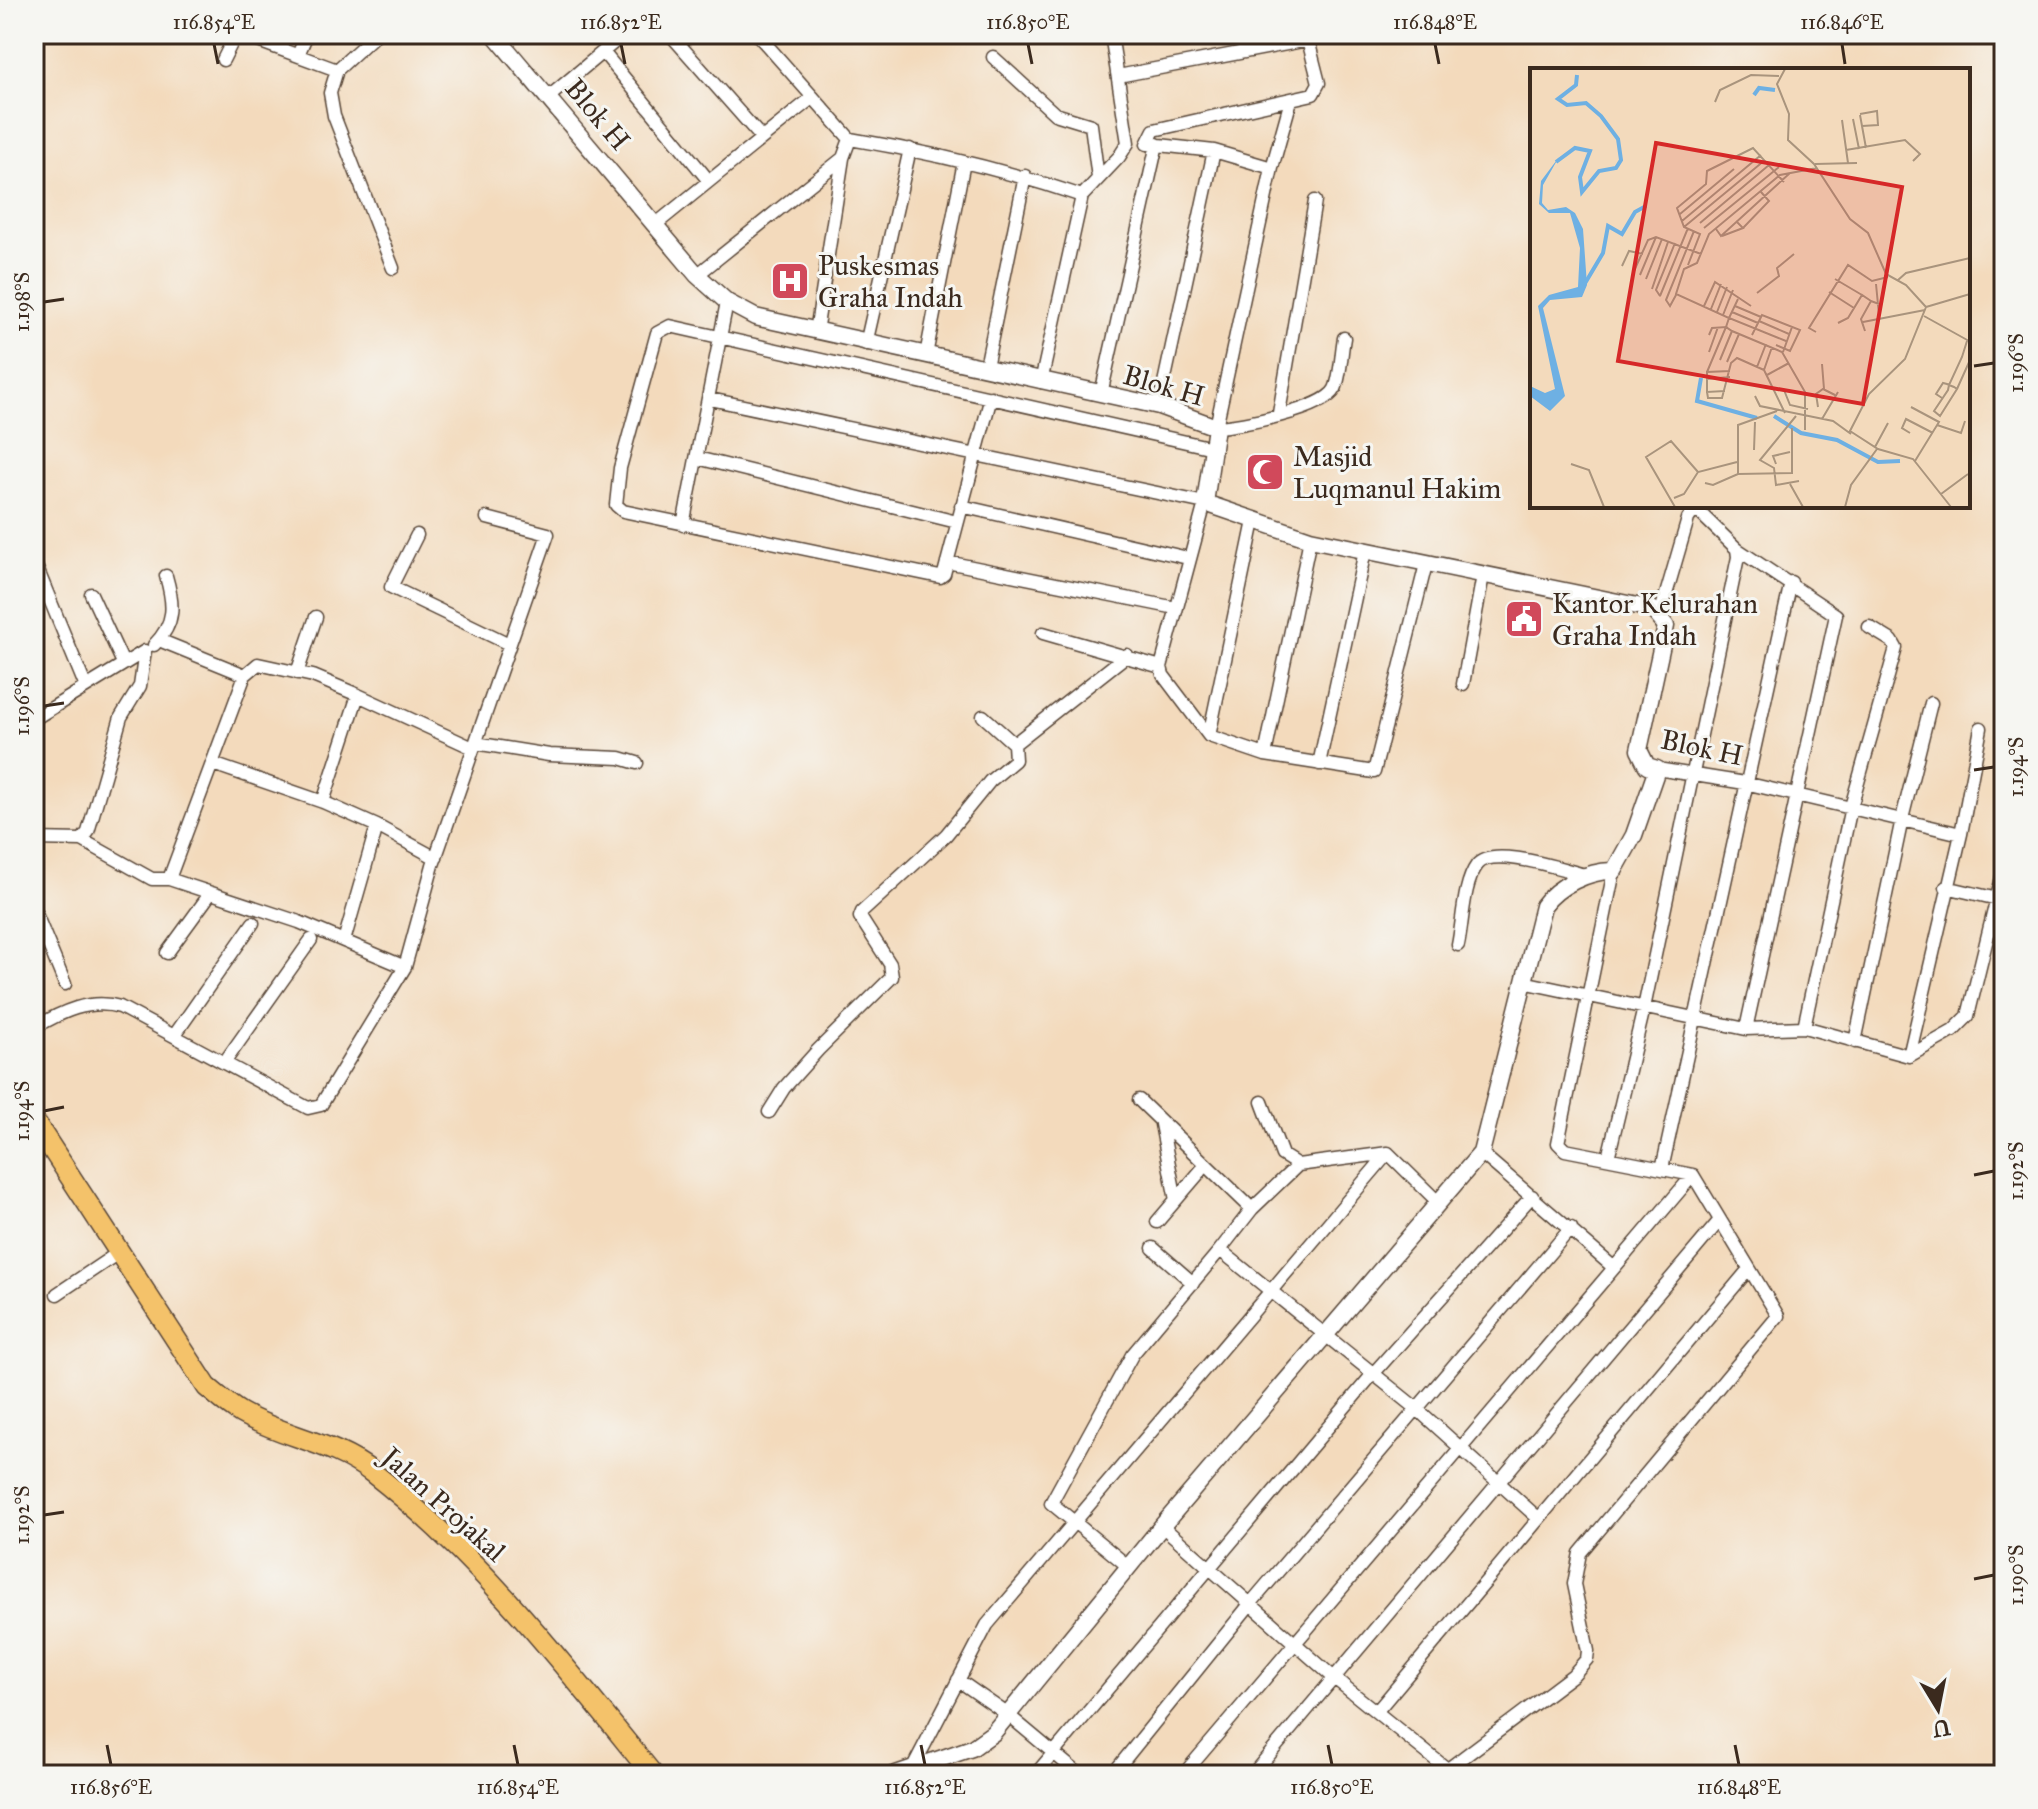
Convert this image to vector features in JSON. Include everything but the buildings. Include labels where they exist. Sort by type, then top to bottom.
[{"type":"main road","name":"Jalan Projakal","points":[[34,1121],[207,1387],[240,1412],[317,1442],[371,1471],[485,1575],[593,1697],[653,1775]]},
{"type":"street","points":[[223,60],[237,34],[337,70]]},
{"type":"street","points":[[298,55],[307,34]]},
{"type":"street","points":[[376,34],[337,70],[330,93],[334,116],[393,268]]},
{"type":"street","name":"Blok H","points":[[494,34],[550,96],[697,275],[727,302],[755,317],[866,344],[1159,406],[1216,427],[1205,503]]},
{"type":"street","points":[[550,96],[603,52],[610,38],[624,34]]},
{"type":"street","points":[[670,34],[761,137]]},
{"type":"street","points":[[757,34],[850,139],[910,149],[1025,176],[1082,196]]},
{"type":"street","points":[[1041,382],[1082,196],[1128,143],[1111,34]]},
{"type":"street","points":[[1101,394],[1154,130],[1291,100],[1313,94],[1317,89],[1308,37],[1118,76]]},
{"type":"street","points":[[603,52],[709,181]]},
{"type":"street","points":[[993,57],[1055,114],[1091,125],[1098,178]]},
{"type":"street","points":[[655,225],[813,97]]},
{"type":"street","points":[[1291,100],[1272,168],[1216,427],[1236,427],[1314,405],[1335,389],[1344,338]]},
{"type":"street","points":[[816,332],[843,158],[850,139]]},
{"type":"street","points":[[1128,143],[1214,151],[1272,168]]},
{"type":"street","points":[[866,344],[910,149]]},
{"type":"street","points":[[1159,406],[1214,151]]},
{"type":"street","points":[[697,275],[843,158]]},
{"type":"street","points":[[926,355],[964,162]]},
{"type":"street","points":[[986,367],[1025,176]]},
{"type":"street","points":[[1279,413],[1315,201]]},
{"type":"street","points":[[683,525],[727,302]]},
{"type":"street","points":[[991,397],[944,574],[934,578],[683,525],[623,511],[616,505],[620,468],[657,333],[670,326],[721,336],[991,397],[1213,448]]},
{"type":"street","points":[[710,399],[1205,503],[1310,539],[1652,609],[1660,615],[1692,513],[1708,518],[1737,549],[1791,582],[1836,615],[1746,1029]]},
{"type":"street","points":[[697,458],[957,522]]},
{"type":"street","points":[[1205,503],[1161,667],[1169,686],[1209,736],[1265,755],[1369,774],[1378,768],[1426,564]]},
{"type":"street","points":[[961,506],[1188,558]]},
{"type":"street","points":[[34,1028],[58,1014],[104,1002],[315,1108],[340,1078],[405,967],[436,858],[548,534],[487,518]]},
{"type":"street","points":[[1209,736],[1254,521]]},
{"type":"street","points":[[417,535],[391,587],[509,644]]},
{"type":"street","points":[[1265,755],[1310,539]]},
{"type":"street","points":[[1608,1158],[1644,1008],[1737,549]]},
{"type":"street","points":[[1319,764],[1365,551]]},
{"type":"street","points":[[34,561],[85,685]]},
{"type":"street","points":[[947,562],[1176,608]]},
{"type":"street","points":[[1463,684],[1483,575]]},
{"type":"street","points":[[34,719],[145,651],[166,633],[174,607],[166,576]]},
{"type":"street","points":[[1662,1169],[1791,582]]},
{"type":"street","points":[[91,594],[123,663]]},
{"type":"street","name":"Blok H","points":[[1660,615],[1666,626],[1666,638],[1639,750],[1647,766],[1745,783],[1961,834]]},
{"type":"street","points":[[297,673],[316,617]]},
{"type":"street","points":[[1804,1027],[1851,807],[1896,648],[1892,641],[1869,627]]},
{"type":"street","points":[[1043,633],[1161,667]]},
{"type":"street","points":[[159,640],[245,675]]},
{"type":"street","points":[[82,840],[88,832],[126,704],[140,686],[145,651]]},
{"type":"street","points":[[1014,744],[1127,655]]},
{"type":"street","points":[[169,879],[245,675],[258,664],[313,676],[474,746],[549,755],[620,758],[637,763]]},
{"type":"street","points":[[323,802],[358,695]]},
{"type":"street","points":[[1855,1042],[1902,819],[1931,703]]},
{"type":"street","points":[[769,1112],[784,1088],[818,1050],[892,977],[890,964],[860,917],[862,912],[946,835],[990,781],[1015,760],[1014,744],[983,716]]},
{"type":"street","points":[[1909,1056],[1946,887],[1961,834],[1981,728]]},
{"type":"street","points":[[213,764],[323,802],[377,826],[436,858]]},
{"type":"street","points":[[1162,1526],[1333,1677],[1377,1711],[1443,1772],[1573,1675],[1587,1659],[1574,1584],[1580,1553],[1776,1320],[1776,1311],[1693,1175],[1565,1150],[1558,1143],[1614,871],[1634,835],[1657,769]]},
{"type":"street","points":[[344,941],[377,826]]},
{"type":"street","points":[[34,839],[82,840],[152,879],[169,879],[299,922],[405,967]]},
{"type":"street","points":[[1458,945],[1471,877],[1477,863],[1484,859],[1492,856],[1529,861],[1585,875],[1614,871]]},
{"type":"street","points":[[1523,982],[1746,1029],[1804,1027],[1909,1056],[1953,1031],[1968,1016],[2000,900],[2004,869]]},
{"type":"street","points":[[893,1775],[972,1748],[993,1733],[1162,1526],[1481,1153],[1543,906],[1549,896],[1585,875]]},
{"type":"street","points":[[1946,887],[2000,900]]},
{"type":"street","points":[[167,953],[210,894]]},
{"type":"street","points":[[34,909],[40,938],[65,984]]},
{"type":"street","points":[[174,1036],[253,923]]},
{"type":"street","points":[[224,1063],[311,940]]},
{"type":"street","points":[[1139,1100],[1160,1124],[1252,1209]]},
{"type":"street","points":[[1262,1102],[1282,1155],[1298,1165]]},
{"type":"street","points":[[1160,1124],[1176,1200]]},
{"type":"street","points":[[1388,1153],[1439,1203]]},
{"type":"street","points":[[1129,1567],[1051,1503],[1132,1355],[1252,1209],[1298,1165],[1388,1153]]},
{"type":"street","points":[[912,1769],[987,1625],[1388,1153]]},
{"type":"street","points":[[1481,1153],[1612,1266]]},
{"type":"street","points":[[1157,1222],[1205,1166]]},
{"type":"street","points":[[1183,1775],[1612,1266],[1693,1175]]},
{"type":"street","points":[[1035,1775],[1211,1570],[1372,1375],[1532,1196]]},
{"type":"street","points":[[1252,1775],[1720,1220]]},
{"type":"street","points":[[1112,1775],[1251,1603],[1571,1228]]},
{"type":"street","points":[[1153,1248],[1193,1283]]},
{"type":"street","points":[[1220,1250],[1416,1408],[1538,1518]]},
{"type":"street","points":[[57,1294],[121,1251]]},
{"type":"street","points":[[1377,1711],[1749,1269]]},
{"type":"street","points":[[958,1680],[1007,1714],[1080,1775]]},
{"type":"place","name":"Puskesmas Graha Indah","points":[[790,281]]},
{"type":"place","name":"Masjid Luqmanul Hakim","points":[[1265,472]]},
{"type":"place","name":"Kantor Kelurahan Graha Indah","points":[[1524,619]]}]
